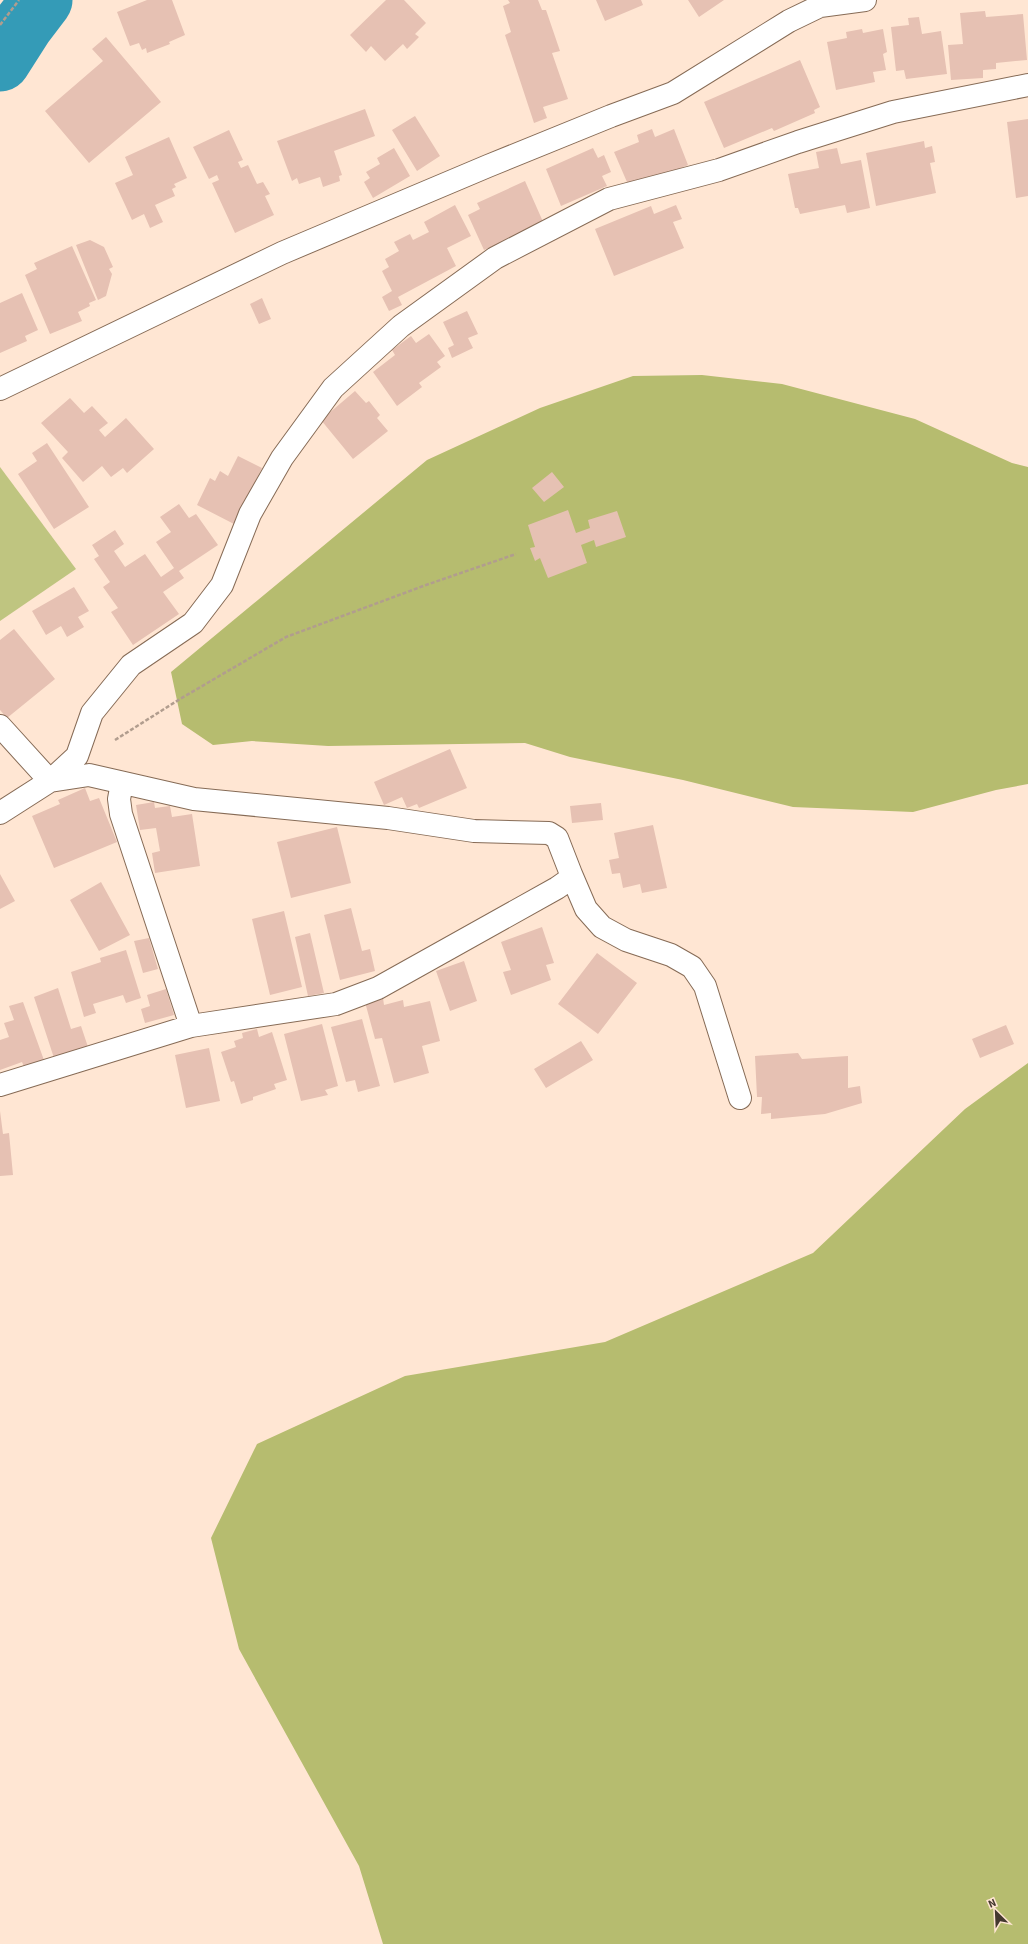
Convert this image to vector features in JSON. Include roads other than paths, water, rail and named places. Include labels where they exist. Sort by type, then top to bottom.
[{"type":"street","points":[[0,389],[282,254],[488,166],[611,116],[673,93],[789,21],[820,6],[865,0]]},
{"type":"street","points":[[0,813],[50,782],[77,756],[92,713],[131,665],[193,622],[222,585],[250,514],[282,458],[333,388],[401,326],[495,258],[609,199],[719,170],[798,142],[893,112],[1028,85]]},
{"type":"street","points":[[0,726],[50,782]]},
{"type":"street","points":[[50,782],[89,775],[194,799],[388,818],[474,831],[549,833],[557,838],[586,909],[602,927],[626,940],[672,955],[692,967],[705,986],[740,1098]]},
{"type":"street","points":[[122,783],[118,799],[121,814],[191,1026]]},
{"type":"street","points":[[0,1085],[191,1026],[336,1004],[378,988],[557,888],[567,881],[571,874]]},
{"type":"waterway","points":[[0,61],[23,25],[42,0]]}]
